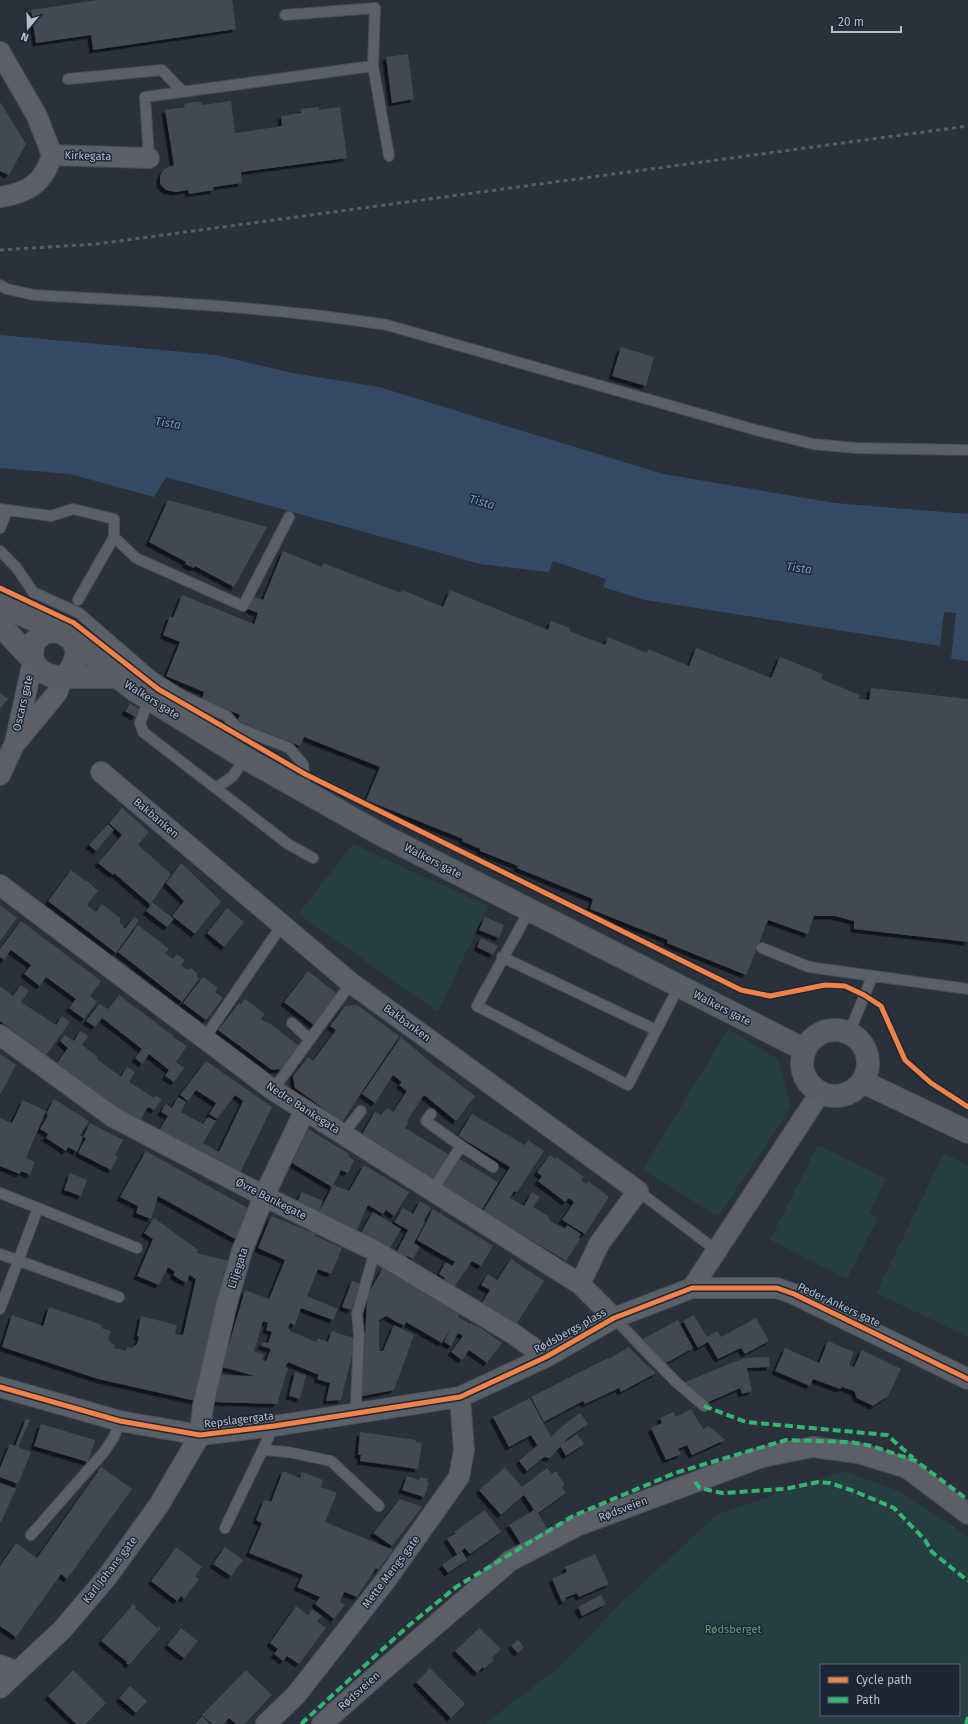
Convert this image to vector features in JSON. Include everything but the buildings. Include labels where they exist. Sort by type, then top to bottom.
[{"type":"street","points":[[0,52],[37,116],[52,155]]},
{"type":"street","name":"Kirkegata","points":[[0,197],[26,191],[39,181],[48,169],[52,155],[149,158]]},
{"type":"street","points":[[0,605],[66,635],[92,654],[117,677]]},
{"type":"street","points":[[0,625],[32,660],[39,670],[49,675],[64,677],[73,666],[77,653],[66,635]]},
{"type":"street","points":[[32,660],[33,643],[44,632],[66,635]]},
{"type":"street","name":"Oscars gate","points":[[0,775],[14,745],[32,660]]},
{"type":"street","name":"Walkers gate","points":[[64,677],[117,677],[149,699],[245,758],[524,919],[679,986],[805,1050]]},
{"type":"street","name":"Oscars gate","points":[[14,745],[57,692],[64,677]]},
{"type":"street","name":"Bakbanken","points":[[101,772],[351,983],[638,1191]]},
{"type":"street","name":"Nedre Bankegata","points":[[0,885],[274,1090],[580,1284],[614,1318]]},
{"type":"street","points":[[832,1030],[848,1033],[858,1040],[865,1049],[868,1060],[867,1071],[863,1082],[854,1090],[844,1095],[832,1096],[820,1093],[812,1087],[806,1078],[802,1059],[805,1050],[813,1039],[823,1032],[832,1030]]},
{"type":"street","name":"Øvre Bankegate","points":[[0,1035],[113,1117],[264,1196],[375,1250],[512,1332],[546,1357]]},
{"type":"street","points":[[863,1082],[968,1132]]},
{"type":"street","points":[[692,1288],[820,1093]]},
{"type":"street","name":"Liljegata","points":[[200,1435],[203,1406],[227,1303],[242,1251],[264,1196],[305,1110]]},
{"type":"street","points":[[580,1284],[598,1244],[638,1191]]},
{"type":"street","name":"Rødsbergs plass","points":[[460,1397],[546,1357],[614,1318],[692,1288]]},
{"type":"street","name":"Peder Ankers gate","points":[[692,1288],[776,1288],[794,1294],[968,1378]]},
{"type":"street","name":"Repslagergata","points":[[0,1387],[120,1421],[200,1435],[274,1426],[460,1397]]},
{"type":"street","name":"Mette Mengs gate","points":[[266,1724],[296,1695],[381,1586],[459,1477],[464,1450],[460,1397]]},
{"type":"street","name":"Karl Johans gate","points":[[0,1688],[8,1668],[62,1630],[107,1576],[160,1505],[200,1435]]},
{"type":"street","name":"Rødsveien","points":[[322,1724],[368,1682],[510,1561],[578,1526],[762,1457],[812,1447],[858,1453],[907,1468],[968,1514]]},
{"type":"lane","points":[[285,15],[375,8],[373,66],[389,156]]},
{"type":"lane","points":[[149,158],[145,97],[373,66]]},
{"type":"lane","points":[[68,79],[162,70],[184,92]]},
{"type":"lane","points":[[0,284],[7,289],[34,295],[247,307],[340,318],[387,326],[756,430],[813,444],[856,448],[968,450]]},
{"type":"lane","points":[[0,528],[3,510],[50,516],[73,509],[114,519],[114,537],[78,600]]},
{"type":"lane","points":[[114,537],[136,558],[244,606],[289,517]]},
{"type":"lane","points":[[0,551],[16,567],[32,592],[79,613],[153,677],[183,696],[227,716],[236,727],[289,748],[303,764],[306,794]]},
{"type":"lane","points":[[149,699],[140,723],[143,732],[288,844],[313,858]]},
{"type":"lane","points":[[216,788],[233,776],[245,758]]},
{"type":"lane","points":[[524,919],[502,957],[477,1006],[628,1084],[679,986]]},
{"type":"lane","points":[[204,1039],[282,925]]},
{"type":"lane","points":[[762,948],[809,967],[872,977],[968,989]]},
{"type":"lane","points":[[502,957],[656,1030]]},
{"type":"lane","points":[[848,1033],[872,977]]},
{"type":"lane","points":[[274,1090],[351,983]]},
{"type":"lane","points":[[292,1023],[310,1040]]},
{"type":"lane","points":[[343,1134],[361,1111]]},
{"type":"lane","points":[[431,1114],[426,1121],[493,1168]]},
{"type":"lane","points":[[432,1191],[461,1146]]},
{"type":"lane","points":[[638,1191],[716,1250]]},
{"type":"lane","points":[[0,1193],[137,1248]]},
{"type":"lane","points":[[0,1309],[38,1208]]},
{"type":"lane","points":[[357,1412],[356,1403],[359,1335],[357,1314],[375,1250]]},
{"type":"lane","points":[[0,1254],[119,1297]]},
{"type":"lane","points":[[614,1318],[676,1382],[704,1406]]},
{"type":"lane","points":[[31,1535],[104,1452],[114,1437],[120,1421]]},
{"type":"lane","points":[[225,1528],[264,1450],[274,1426]]},
{"type":"lane","points":[[264,1450],[288,1452],[331,1461],[379,1506]]},
{"type":"green space","points":[[353,844],[488,906],[438,1012],[298,914]]},
{"type":"green space","points":[[728,1029],[778,1059],[791,1107],[718,1217],[643,1169]]},
{"type":"green space","points":[[818,1145],[886,1179],[869,1213],[878,1218],[847,1279],[770,1240]]},
{"type":"green space","points":[[944,1153],[968,1165],[968,1337],[876,1293]]},
{"type":"green space","name":"Rødsberget","points":[[844,1471],[901,1492],[968,1537],[968,1724],[485,1724],[561,1665],[623,1601],[718,1514]]},
{"type":"water","name":"Tista","points":[[0,335],[216,355],[292,373],[379,387],[663,474],[835,503],[968,514],[968,661],[951,659],[956,613],[944,612],[940,646],[645,600],[603,587],[606,579],[553,561],[549,572],[480,564],[166,477],[154,497],[70,474],[0,468]]},
{"type":"railway","points":[[0,250],[97,244],[968,126]]},
{"type":"marked path","points":[[704,1406],[746,1422],[887,1435],[913,1458]]},
{"type":"marked path","points":[[301,1724],[407,1627],[456,1587],[573,1516],[675,1473],[786,1440],[850,1442],[872,1446],[916,1461],[968,1500]]},
{"type":"marked path","points":[[695,1482],[700,1488],[722,1493],[785,1489],[818,1482],[830,1483],[854,1491],[894,1508],[925,1540],[932,1552],[968,1581]]},
{"type":"marked path","points":[[966,1724],[968,1717]]},
{"type":"cycle path","points":[[0,588],[74,623],[158,689],[305,774],[741,990],[770,996],[825,985],[845,986],[864,995],[881,1006],[905,1060],[931,1083],[968,1107]]},
{"type":"cycle path","points":[[0,1387],[120,1421],[200,1435],[274,1426],[460,1397],[546,1357],[614,1318],[692,1288],[777,1288],[794,1294],[968,1379]]}]
